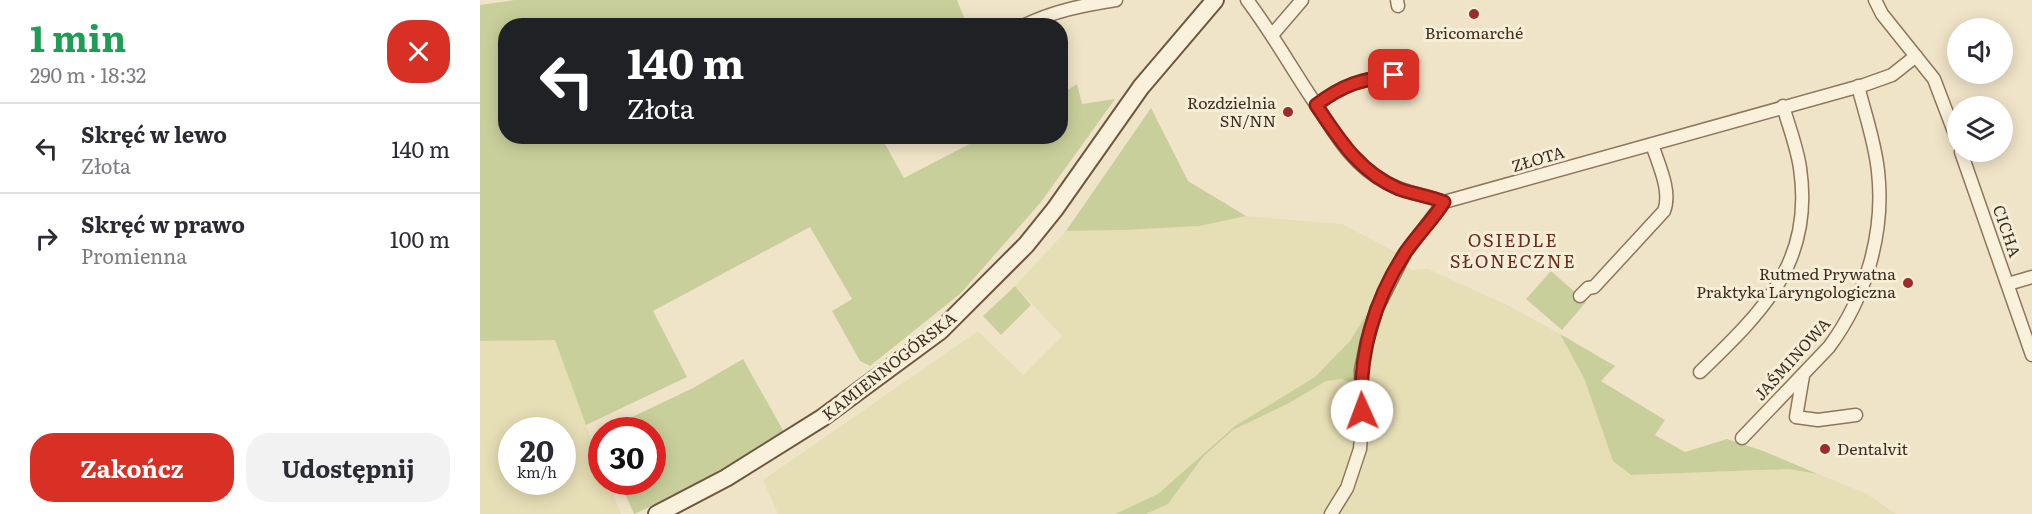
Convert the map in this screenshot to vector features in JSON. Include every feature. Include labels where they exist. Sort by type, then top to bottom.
[{"type":"street","points":[[1038,18],[1076,7],[1116,0]]},
{"type":"street","name":"KAMIENNOGÓRSKA","points":[[657,514],[726,478],[822,418],[940,331],[1026,245],[1055,209],[1142,87],[1215,0]]},
{"type":"street","points":[[1247,0],[1347,150],[1365,169],[1401,190],[1444,202],[1405,253],[1377,308],[1361,370],[1360,449],[1350,480],[1331,514]]},
{"type":"street","points":[[1272,35],[1302,0]]},
{"type":"street","points":[[1875,0],[1882,14],[1934,79],[1947,113]]},
{"type":"street","name":"ZŁOTA","points":[[1444,202],[1858,86],[1892,75],[1916,56]]},
{"type":"street","points":[[1316,105],[1346,86],[1363,80],[1394,75]]},
{"type":"street","name":"JAŚMINOWA","points":[[1742,438],[1829,347],[1850,315],[1868,272],[1878,227],[1880,202],[1873,142],[1858,86]]},
{"type":"street","points":[[1700,372],[1774,293],[1794,252],[1802,212],[1803,192],[1800,166],[1783,106]]},
{"type":"street","points":[[1580,296],[1588,288],[1594,287],[1664,211],[1667,204],[1666,193],[1652,144]]},
{"type":"street","name":"CICHA","points":[[1965,162],[2032,355]]},
{"type":"street","points":[[2008,284],[2032,278]]},
{"type":"street","points":[[1803,376],[1796,417],[1818,420],[1856,415]]},
{"type":"shaded area","points":[[1246,216],[1342,224],[1401,255],[1350,341],[1315,377],[1235,426],[1158,494],[1115,514],[778,514],[763,480],[978,331],[1023,375],[1062,336],[1015,286],[1066,231],[1200,226]]},
{"type":"shaded area","points":[[1402,262],[1411,270],[1428,269],[1509,306],[1560,334],[1584,378],[1613,461],[1631,475],[1788,469],[1818,474],[1867,494],[1896,514],[1333,514],[1349,488],[1370,341]]},
{"type":"shaded area","points":[[555,339],[588,430],[588,495],[613,495],[621,514],[480,514],[480,341]]},
{"type":"shaded area","points":[[1342,379],[1357,386],[1360,425],[1355,461],[1328,514],[1146,514],[1168,504],[1203,457],[1233,430],[1289,403],[1326,381]]},
{"type":"green space","points":[[515,0],[957,0],[964,18],[498,18],[498,144],[885,144],[904,178],[970,144],[1068,144],[1068,90],[1077,84],[1082,104],[1115,99],[1041,202],[961,293],[870,366],[860,361],[832,311],[852,299],[810,227],[653,311],[687,377],[603,417],[588,417],[586,425],[555,340],[480,341],[480,5]]},
{"type":"green space","points":[[1151,108],[1188,181],[1246,216],[1200,226],[1066,231]]},
{"type":"green space","points":[[1551,271],[1586,302],[1562,330],[1526,299]]},
{"type":"green space","points":[[1391,274],[1357,386],[1342,379],[1326,381],[1289,403],[1233,430],[1203,457],[1168,504],[1146,514],[1115,514],[1158,494],[1235,426],[1315,377],[1350,341]]},
{"type":"green space","points":[[1015,286],[1031,305],[1001,335],[983,316]]},
{"type":"green space","points":[[1560,334],[1615,366],[1601,381],[1665,420],[1655,435],[1685,452],[1727,439],[1818,474],[1788,469],[1631,475],[1613,461],[1584,378]]},
{"type":"green space","points":[[743,359],[784,432],[677,495],[634,514],[626,495],[666,495],[666,417],[632,417],[693,388]]},
{"type":"place","name":"Bricomarché","points":[[1474,14]]},
{"type":"place","name":"Rozdzielnia SN/NN","points":[[1288,112]]},
{"type":"place","name":"Rutmed Prywatna Praktyka Laryngologiczna","points":[[1908,283]]},
{"type":"place","name":"Dentalvit","points":[[1825,449]]},
{"type":"district","name":"OSIEDLE SŁONECZNE","points":[[1513,251]]},
{"type":"route","points":[[1362,411],[1361,370],[1377,308],[1405,253],[1444,202],[1401,190],[1365,169],[1347,150],[1316,105],[1346,86],[1363,80],[1394,75]]}]
